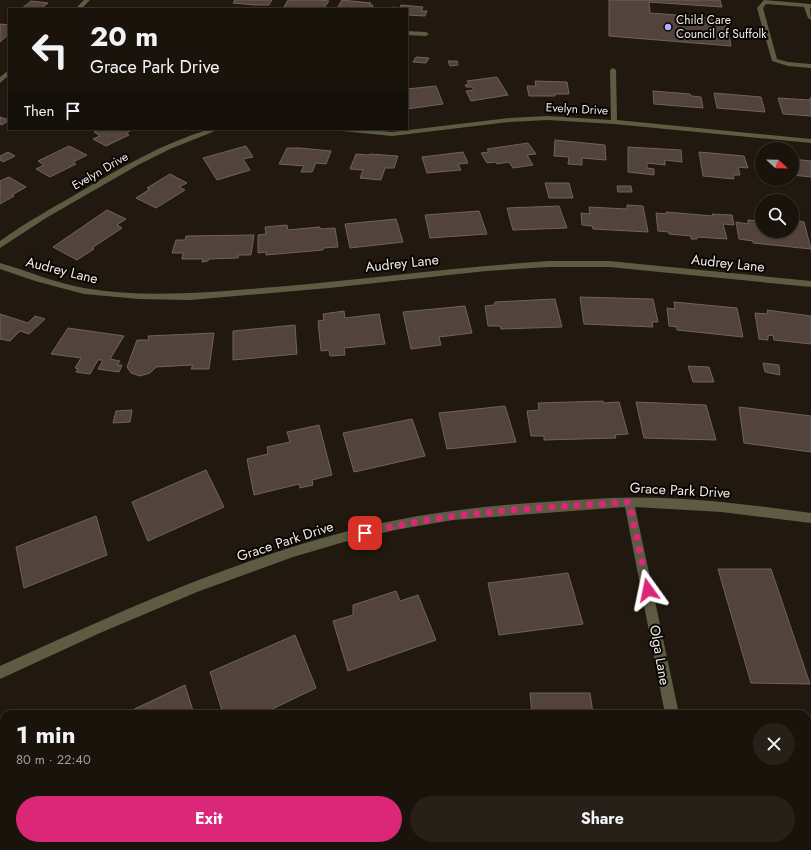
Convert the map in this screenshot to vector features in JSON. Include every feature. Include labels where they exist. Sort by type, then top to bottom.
[{"type":"street","points":[[79,8],[87,0]]},
{"type":"street","points":[[811,18],[808,6],[764,2],[760,8],[774,60],[788,64],[811,66]]},
{"type":"street","points":[[408,33],[426,34]]},
{"type":"street","points":[[613,70],[614,122]]},
{"type":"street","points":[[0,81],[8,73]]},
{"type":"street","name":"Evelyn Drive","points":[[352,130],[392,134],[509,120],[548,118],[614,122],[811,141]]},
{"type":"street","name":"Evelyn Drive","points":[[0,245],[23,228],[163,148],[194,135],[213,130]]},
{"type":"street","name":"Audrey Lane","points":[[0,266],[38,279],[84,291],[139,296],[190,297],[329,285],[478,269],[548,264],[609,264],[811,284]]},
{"type":"street","name":"Grace Park Drive","points":[[0,673],[105,624],[206,583],[304,549],[395,525],[473,513],[629,502],[715,506],[811,518]]},
{"type":"street","name":"Olga Lane","points":[[629,502],[671,710]]},
{"type":"building","points":[[235,0],[272,0],[269,5],[255,5],[233,3]]},
{"type":"building","points":[[288,0],[329,1],[324,8],[284,7]]},
{"type":"building","points":[[342,0],[371,3],[369,5],[373,5],[372,8],[338,8]]},
{"type":"building","name":"Child Care Council of Suffolk","points":[[609,0],[720,0],[722,7],[649,2],[650,13],[726,19],[731,46],[609,36]]},
{"type":"building","points":[[31,1],[48,3],[41,8],[22,8]]},
{"type":"building","points":[[401,5],[423,7],[421,11],[427,11],[425,16],[408,15],[408,8],[400,8]]},
{"type":"building","points":[[0,24],[8,25],[8,35],[0,42]]},
{"type":"building","points":[[416,57],[429,58],[426,63],[413,62]]},
{"type":"building","points":[[448,61],[457,61],[458,65],[450,66]]},
{"type":"building","points":[[497,77],[508,95],[471,101],[466,91],[474,90],[472,87],[466,87],[465,85],[469,84],[467,81]]},
{"type":"building","points":[[535,81],[567,82],[569,94],[555,94],[555,96],[529,96],[527,86],[536,86]]},
{"type":"building","points":[[436,86],[443,104],[408,109],[408,89]]},
{"type":"building","points":[[653,91],[690,94],[691,96],[701,97],[703,108],[654,104]]},
{"type":"building","points":[[714,93],[761,97],[765,112],[717,108]]},
{"type":"building","points":[[778,98],[810,100],[811,98],[811,116],[783,114]]},
{"type":"building","points":[[0,117],[8,120],[2,125],[0,124]]},
{"type":"building","points":[[98,130],[132,130],[126,133],[129,135],[106,146],[93,139],[100,136],[94,132]]},
{"type":"building","points":[[555,140],[605,145],[606,160],[582,158],[582,165],[568,164],[569,157],[554,156]]},
{"type":"building","points":[[528,143],[536,154],[527,155],[533,165],[513,168],[509,162],[497,164],[496,162],[487,163],[481,153],[489,152],[487,149]]},
{"type":"building","points":[[69,146],[87,155],[73,162],[76,164],[50,177],[36,169],[44,165],[38,161]]},
{"type":"building","points":[[246,146],[253,157],[243,159],[250,170],[217,180],[203,158]]},
{"type":"building","points":[[628,147],[681,150],[682,162],[665,160],[665,165],[647,163],[647,168],[654,169],[654,175],[628,172]]},
{"type":"building","points":[[287,148],[331,151],[326,164],[316,163],[312,172],[301,172],[304,166],[279,164]]},
{"type":"building","points":[[8,152],[15,156],[3,162],[0,160],[0,156]]},
{"type":"building","points":[[463,152],[468,163],[458,164],[461,170],[427,173],[422,157]]},
{"type":"building","points":[[699,152],[744,156],[748,168],[738,167],[740,175],[733,175],[734,179],[703,176]]},
{"type":"building","points":[[356,154],[398,156],[394,168],[385,168],[381,180],[360,178],[363,170],[350,169]]},
{"type":"building","points":[[799,160],[811,161],[811,177],[799,176]]},
{"type":"building","points":[[170,174],[187,183],[179,187],[185,190],[156,208],[136,198],[150,189],[147,188]]},
{"type":"building","points":[[9,177],[26,187],[0,204],[0,181]]},
{"type":"building","points":[[545,183],[569,183],[573,198],[549,198]]},
{"type":"building","points":[[617,186],[631,186],[632,192],[618,192]]},
{"type":"building","points":[[627,205],[643,206],[648,232],[593,229],[592,226],[582,225],[581,213],[590,214],[589,207],[627,209]]},
{"type":"building","points":[[559,206],[567,228],[513,230],[507,208]]},
{"type":"building","points":[[107,210],[126,219],[117,225],[122,228],[92,248],[94,249],[77,260],[53,247]]},
{"type":"building","points":[[479,211],[487,234],[430,238],[425,215]]},
{"type":"building","points":[[666,212],[713,216],[712,214],[732,215],[734,225],[723,224],[727,239],[697,237],[697,239],[691,239],[691,236],[669,234],[669,232],[658,231],[656,213],[666,214]]},
{"type":"building","points":[[396,219],[403,242],[350,248],[345,224]]},
{"type":"building","points":[[748,220],[755,220],[755,238],[799,238],[799,221],[804,222],[811,249],[753,243],[753,241],[739,239],[736,222],[748,224]]},
{"type":"building","points":[[287,225],[288,230],[320,227],[320,229],[335,228],[338,247],[323,248],[323,250],[266,255],[266,252],[258,253],[258,235],[266,234],[265,227]]},
{"type":"building","points":[[254,235],[251,255],[239,255],[238,258],[209,259],[208,261],[202,262],[203,259],[182,259],[183,253],[172,253],[176,240],[185,240],[186,236]]},
{"type":"building","points":[[580,297],[653,299],[658,322],[652,322],[653,327],[584,324]]},
{"type":"building","points":[[555,299],[562,327],[501,329],[500,326],[488,326],[485,306],[494,305],[495,302]]},
{"type":"building","points":[[674,302],[737,308],[743,337],[677,330],[677,327],[669,326],[667,308],[675,309]]},
{"type":"building","points":[[465,306],[472,333],[439,337],[441,345],[411,349],[403,312]]},
{"type":"building","points":[[767,310],[811,316],[811,344],[774,340],[773,335],[768,336],[768,340],[759,339],[755,313],[768,314]]},
{"type":"building","points":[[344,311],[345,318],[379,314],[385,344],[344,348],[345,355],[330,356],[329,350],[321,351],[318,321],[324,320],[323,314]]},
{"type":"building","points":[[0,314],[28,323],[35,316],[45,319],[29,334],[20,331],[10,341],[0,339]]},
{"type":"building","points":[[295,325],[297,354],[233,360],[233,331]]},
{"type":"building","points":[[68,328],[124,336],[110,359],[120,361],[117,365],[122,365],[119,372],[98,369],[103,360],[98,360],[90,374],[76,372],[78,369],[75,368],[81,358],[51,354]]},
{"type":"building","points":[[214,333],[209,369],[191,369],[193,365],[156,367],[150,373],[140,376],[131,373],[127,367],[137,340],[149,340],[148,336]]},
{"type":"building","points":[[763,363],[779,365],[780,375],[765,372]]},
{"type":"building","points":[[688,366],[709,367],[714,382],[693,382]]},
{"type":"building","points":[[603,401],[604,403],[619,402],[628,434],[615,435],[616,438],[544,440],[544,436],[531,436],[527,411],[539,410],[538,403]]},
{"type":"building","points":[[636,402],[706,405],[716,440],[644,438]]},
{"type":"building","points":[[505,406],[516,442],[447,449],[439,413]]},
{"type":"building","points":[[739,407],[811,416],[811,452],[744,443]]},
{"type":"building","points":[[132,410],[130,422],[113,423],[116,411]]},
{"type":"building","points":[[412,419],[425,456],[354,472],[343,433]]},
{"type":"building","points":[[319,425],[332,475],[312,480],[313,485],[300,488],[299,484],[254,495],[247,459],[268,454],[267,447],[290,442],[287,432]]},
{"type":"building","points":[[206,470],[224,507],[148,541],[132,502]]},
{"type":"building","points":[[96,516],[107,555],[24,588],[16,547]]},
{"type":"building","points":[[718,569],[771,569],[810,684],[751,683]]},
{"type":"building","points":[[568,573],[583,624],[499,635],[488,583]]},
{"type":"building","points":[[396,591],[400,601],[418,595],[436,640],[348,671],[333,621],[353,615],[353,605]]},
{"type":"building","points":[[295,635],[316,688],[270,710],[222,710],[210,672]]},
{"type":"building","points":[[185,685],[193,710],[132,710]]},
{"type":"building","points":[[530,693],[590,693],[592,710],[532,710]]},
{"type":"place","name":"Child Care Council of Suffolk","points":[[668,27]]},
{"type":"route","points":[[365,533],[395,525],[473,513],[629,502],[648,590]]}]
